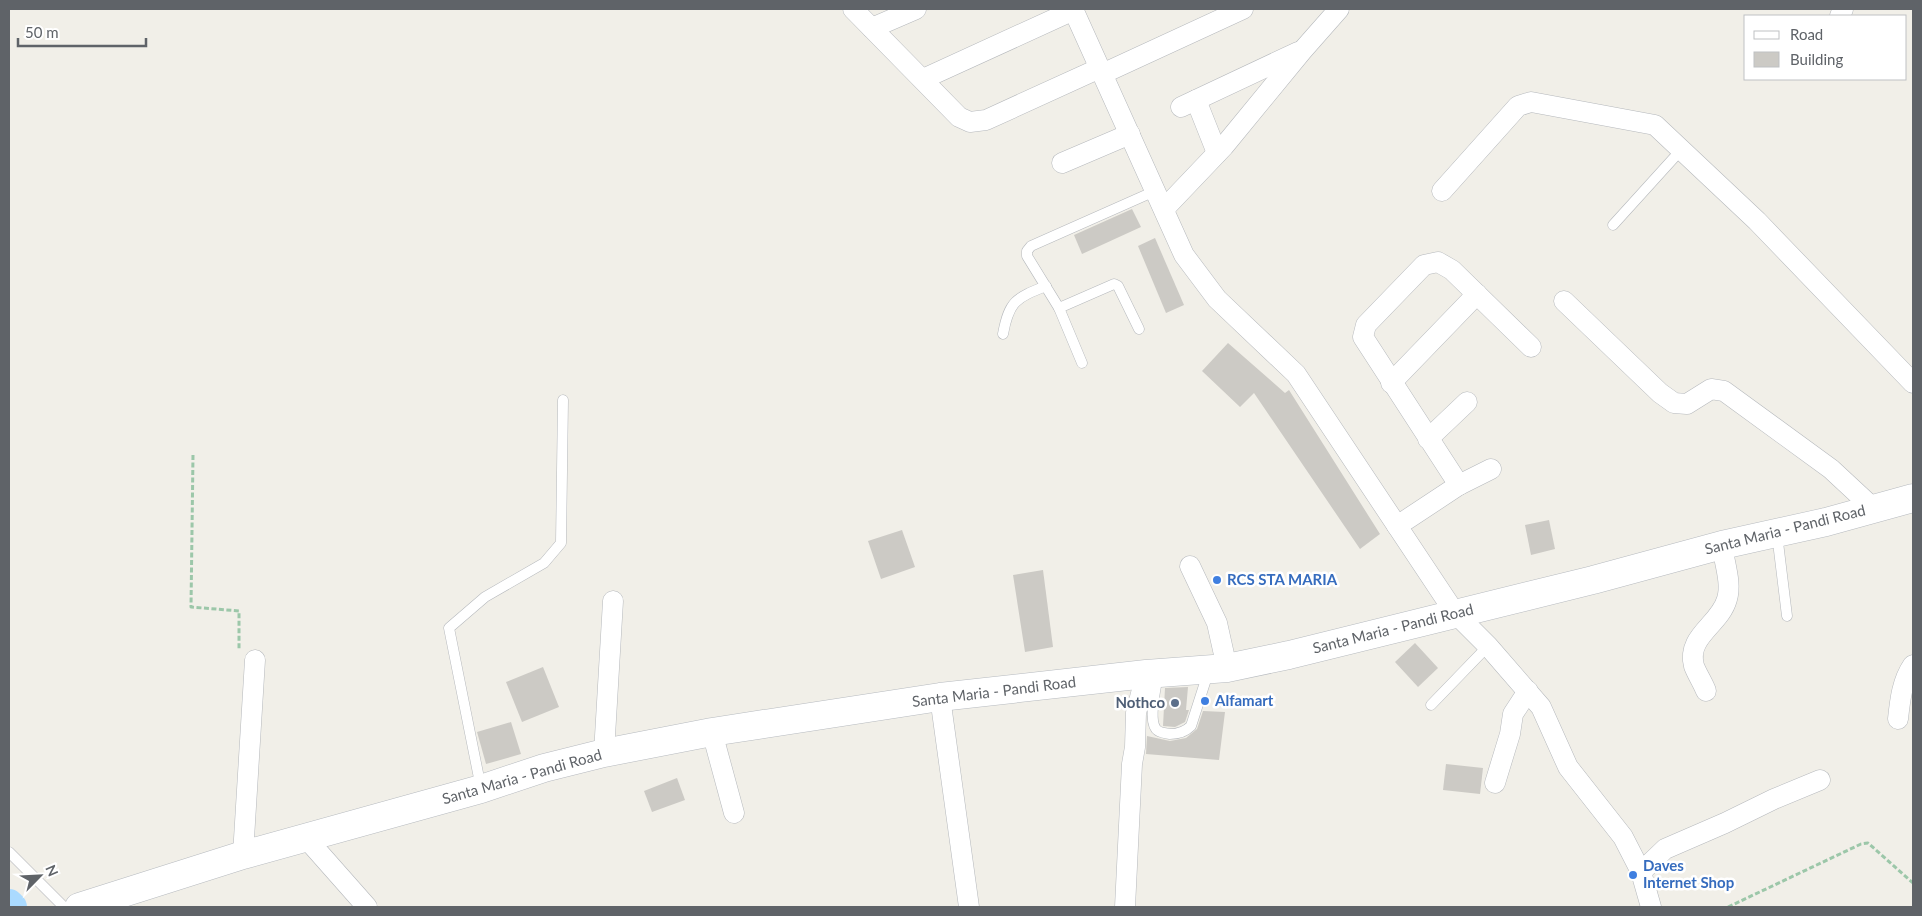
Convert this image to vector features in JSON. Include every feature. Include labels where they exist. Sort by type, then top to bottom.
[{"type":"main road","name":"Santa Maria - Pandi Road","points":[[79,907],[243,855],[481,789],[544,768],[604,753],[712,732],[940,697],[1152,674],[1218,669],[1289,654],[1593,580],[1722,545],[1913,498]]},
{"type":"street","points":[[853,9],[959,117],[970,122],[986,120],[1243,9]]},
{"type":"street","points":[[872,28],[916,9]]},
{"type":"street","points":[[1159,200],[1217,153],[1302,50],[1339,9]]},
{"type":"street","points":[[923,79],[1078,11],[1101,71],[1184,255],[1217,299],[1296,374],[1455,613],[1488,646],[1541,707],[1568,767],[1623,837],[1641,872],[1651,907]]},
{"type":"street","points":[[1217,153],[1188,103],[1302,50]]},
{"type":"street","points":[[1442,191],[1518,106],[1531,102],[1655,125],[1757,221],[1909,372]]},
{"type":"street","points":[[1062,163],[1130,134]]},
{"type":"street","points":[[1459,485],[1363,337],[1366,324],[1424,265],[1438,262],[1452,270],[1531,347]]},
{"type":"street","points":[[1391,382],[1477,294]]},
{"type":"street","points":[[1564,301],[1660,393],[1674,404],[1687,404],[1711,389],[1724,391],[1831,469],[1874,508]]},
{"type":"street","points":[[1428,438],[1467,402]]},
{"type":"street","points":[[1397,526],[1459,485],[1491,469]]},
{"type":"street","points":[[1706,691],[1694,666],[1693,651],[1697,640],[1722,611],[1728,599],[1728,583],[1722,545]]},
{"type":"street","points":[[1190,566],[1217,623],[1218,669]]},
{"type":"street","points":[[604,753],[613,600]]},
{"type":"street","points":[[243,855],[255,660]]},
{"type":"street","points":[[1898,719],[1901,694],[1907,674],[1913,665]]},
{"type":"street","points":[[1125,907],[1136,713],[1152,674]]},
{"type":"street","points":[[1495,783],[1510,734],[1513,714],[1528,691]]},
{"type":"street","points":[[940,697],[970,907]]},
{"type":"street","points":[[712,732],[734,813]]},
{"type":"street","points":[[1641,872],[1664,849],[1820,780]]},
{"type":"street","points":[[306,838],[367,907]]},
{"type":"lane","points":[[1613,225],[1680,150]]},
{"type":"lane","points":[[1082,363],[1059,308],[1027,256],[1029,248],[1159,200]]},
{"type":"lane","points":[[1059,308],[1114,284],[1118,286],[1139,329]]},
{"type":"lane","points":[[1003,334],[1006,318],[1013,303],[1024,295],[1046,286]]},
{"type":"lane","points":[[481,789],[450,628],[485,597],[544,563],[561,543],[562,400]]},
{"type":"lane","points":[[1777,533],[1787,616]]},
{"type":"lane","points":[[1431,705],[1488,646]]},
{"type":"lane","points":[[1152,674],[1152,719],[1155,728],[1161,733],[1175,734],[1186,731],[1191,726],[1218,669]]},
{"type":"lane","points":[[9,852],[64,907]]},
{"type":"path","points":[[194,455],[192,607],[239,611],[240,650],[255,660]]},
{"type":"path","points":[[1728,907],[1861,844],[1868,843],[1913,883]]},
{"type":"building","points":[[1132,209],[1141,227],[1082,254],[1074,235]]},
{"type":"building","points":[[1155,238],[1184,305],[1166,313],[1138,246]]},
{"type":"building","points":[[1228,343],[1285,393],[1289,390],[1380,534],[1360,549],[1254,393],[1240,407],[1202,371]]},
{"type":"building","points":[[1549,520],[1555,549],[1531,555],[1525,525]]},
{"type":"building","points":[[902,530],[915,567],[881,579],[868,541]]},
{"type":"building","points":[[1043,570],[1053,647],[1025,652],[1013,575]]},
{"type":"building","points":[[1415,643],[1438,668],[1418,687],[1395,662]]},
{"type":"building","points":[[543,667],[559,707],[522,722],[506,682]]},
{"type":"building","name":"Nothco","points":[[1188,687],[1186,710],[1189,710],[1185,722],[1175,727],[1163,726],[1165,688]]},
{"type":"building","points":[[1203,711],[1225,712],[1219,760],[1146,754],[1147,736],[1170,741],[1186,738],[1197,729]]},
{"type":"building","points":[[511,722],[521,754],[486,764],[477,732]]},
{"type":"building","points":[[1446,764],[1483,768],[1480,794],[1443,790]]},
{"type":"building","points":[[677,778],[685,800],[652,812],[644,791]]},
{"type":"waterway","points":[[9,904],[12,907]]},
{"type":"place","name":"RCS STA MARIA","points":[[1217,580]]},
{"type":"place","name":"Alfamart","points":[[1205,701]]},
{"type":"place","name":"Nothco","points":[[1175,703]]},
{"type":"place","name":"Daves Internet Shop","points":[[1633,875]]}]
